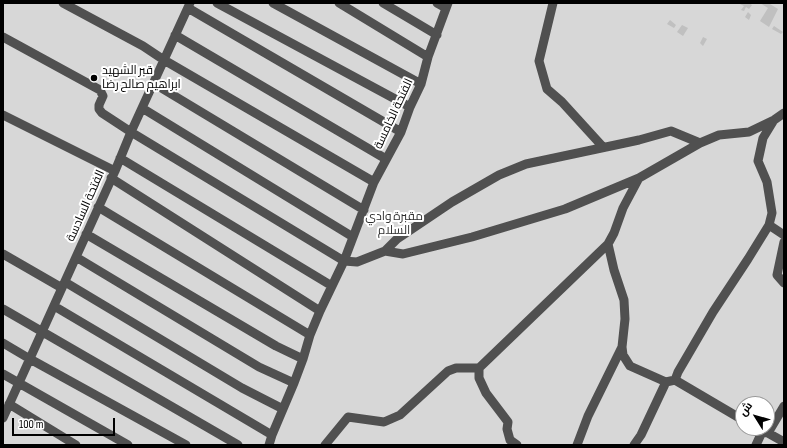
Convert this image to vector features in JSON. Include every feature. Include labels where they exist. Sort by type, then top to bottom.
[{"type":"street","points":[[63,3],[143,46],[164,60],[374,182]]},
{"type":"street","points":[[217,3],[410,107]]},
{"type":"street","points":[[273,3],[421,84]]},
{"type":"street","points":[[339,3],[428,57]]},
{"type":"street","points":[[383,3],[437,35]]},
{"type":"street","points":[[437,3],[447,6]]},
{"type":"street","points":[[553,3],[539,61],[547,89],[562,102],[603,147]]},
{"type":"street","points":[[189,6],[401,132]]},
{"type":"street","name":"الفتحة السادسة","points":[[3,418],[113,174],[130,132],[189,6]]},
{"type":"street","name":"الفتحة الخامسة","points":[[271,442],[294,383],[310,335],[344,261],[374,182],[401,132],[410,107],[421,84],[428,57],[447,6]]},
{"type":"street","points":[[175,36],[386,159]]},
{"type":"street","points":[[3,37],[100,90],[103,96],[99,109],[102,113],[130,132],[344,261],[357,262],[385,251],[397,239],[452,202],[500,175],[526,164],[639,140],[671,131],[700,143]]},
{"type":"street","points":[[153,83],[364,210]]},
{"type":"street","points":[[142,108],[353,237]]},
{"type":"street","points":[[385,251],[403,254],[472,237],[565,208],[639,178],[700,143],[719,134],[749,132],[784,114]]},
{"type":"street","points":[[3,115],[113,174],[320,311]]},
{"type":"street","points":[[634,445],[713,312],[769,225],[772,213],[767,182],[758,161],[763,138],[774,120]]},
{"type":"street","points":[[120,158],[332,286]]},
{"type":"street","points":[[325,445],[348,417],[384,422],[400,416],[448,371],[456,368],[479,368],[608,244],[614,233],[623,208],[639,178]]},
{"type":"street","points":[[98,207],[310,335]]},
{"type":"street","points":[[769,225],[784,235]]},
{"type":"street","points":[[86,234],[269,342],[303,358]]},
{"type":"street","points":[[784,242],[777,275],[784,283]]},
{"type":"street","points":[[608,244],[614,270],[624,300],[625,319],[622,347],[623,355],[630,366],[671,381],[735,416]]},
{"type":"street","points":[[3,254],[63,285],[242,388],[283,409]]},
{"type":"street","points":[[76,256],[259,367],[294,383]]},
{"type":"street","points":[[54,306],[271,442]]},
{"type":"street","points":[[3,309],[238,445]]},
{"type":"street","points":[[3,342],[30,359],[186,445]]},
{"type":"street","points":[[577,445],[588,416],[622,347]]},
{"type":"street","points":[[479,368],[479,378],[486,393],[508,422],[507,429],[510,440],[516,445]]},
{"type":"street","points":[[3,374],[128,445]]},
{"type":"street","points":[[9,404],[76,445]]},
{"type":"street","points":[[775,416],[784,406]]},
{"type":"street","points":[[772,436],[784,442]]},
{"type":"green space","name":"مقبرة وادي السلام","points":[[3,3],[784,3],[784,445],[3,445]]},
{"type":"building","points":[[749,3],[752,5],[749,9],[746,7],[744,11],[741,10],[744,6],[740,4]]},
{"type":"building","points":[[760,3],[770,3],[778,9],[769,27],[760,21],[768,8]]},
{"type":"building","points":[[748,12],[751,15],[749,20],[745,17]]},
{"type":"building","points":[[670,20],[676,25],[674,28],[667,24]]},
{"type":"building","points":[[682,25],[688,28],[683,36],[677,32]]},
{"type":"building","points":[[774,26],[783,32],[781,34],[772,29]]},
{"type":"building","points":[[703,37],[707,39],[703,46],[700,43]]},
{"type":"place","name":"قبر الشهيد ابراهيم صالح رضا","points":[[94,78]]}]
